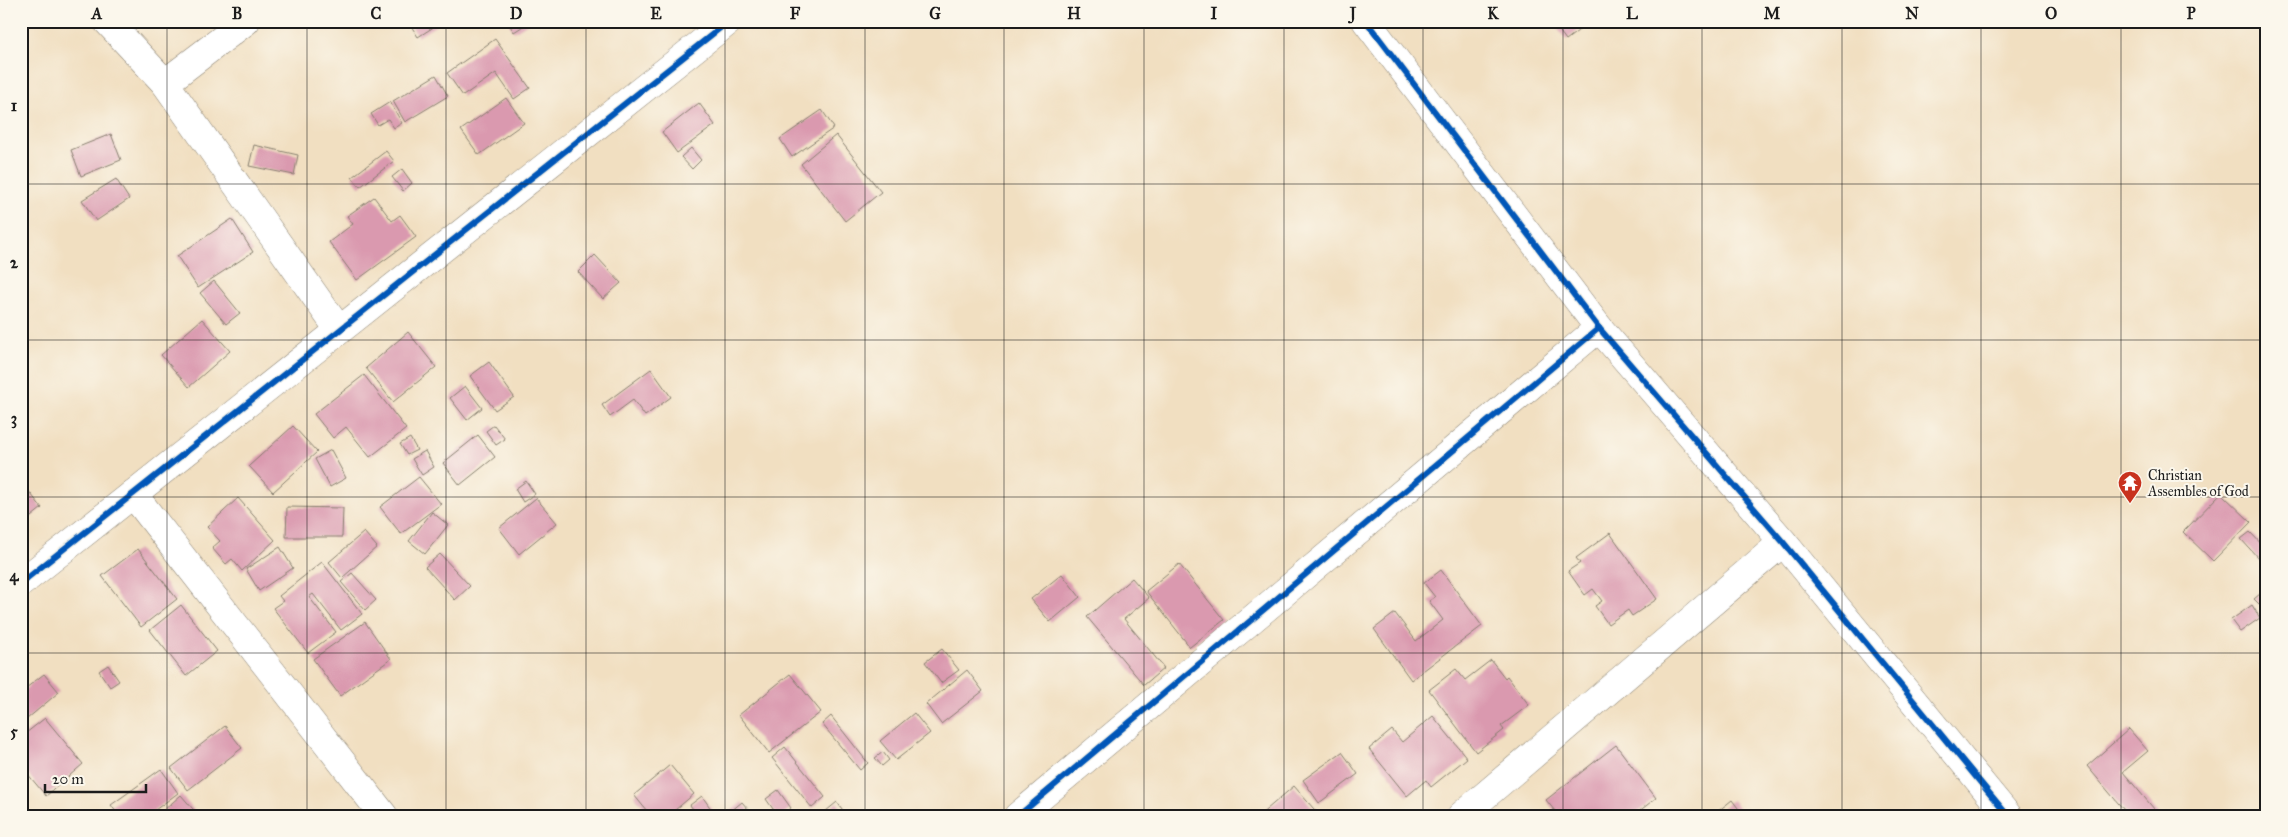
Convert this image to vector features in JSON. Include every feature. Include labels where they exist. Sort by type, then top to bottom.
[{"type":"street","points":[[107,21],[165,83],[339,330]]},
{"type":"street","points":[[165,83],[246,21]]},
{"type":"street","points":[[21,583],[729,21]]},
{"type":"street","points":[[1366,21],[1599,328],[1783,542],[2008,816]]},
{"type":"street","points":[[1018,816],[1599,328]]},
{"type":"street","points":[[133,494],[384,816]]},
{"type":"street","points":[[1461,816],[1783,542]]},
{"type":"building","points":[[408,21],[443,21],[418,37]]},
{"type":"building","points":[[507,21],[531,21],[514,32]]},
{"type":"building","points":[[1552,21],[1591,21],[1566,40]]},
{"type":"building","points":[[495,39],[530,88],[514,99],[496,73],[463,96],[447,73]]},
{"type":"building","points":[[436,75],[448,96],[405,122],[393,101]]},
{"type":"building","points":[[506,98],[524,123],[479,155],[461,130]]},
{"type":"building","points":[[390,102],[402,123],[394,128],[388,119],[378,125],[371,114]]},
{"type":"building","points":[[699,103],[715,125],[677,153],[662,132]]},
{"type":"building","points":[[822,110],[834,128],[792,157],[780,139]]},
{"type":"building","points":[[111,134],[121,160],[81,176],[71,150]]},
{"type":"building","points":[[836,135],[881,192],[845,221],[801,164]]},
{"type":"building","points":[[254,145],[298,155],[294,175],[249,166]]},
{"type":"building","points":[[691,148],[701,160],[692,169],[681,157]]},
{"type":"building","points":[[386,151],[394,161],[360,187],[352,177]]},
{"type":"building","points":[[402,169],[412,183],[403,191],[392,177]]},
{"type":"building","points":[[116,179],[129,199],[96,221],[82,200]]},
{"type":"building","points":[[374,197],[392,221],[400,215],[416,237],[357,280],[329,242],[353,224],[347,216]]},
{"type":"building","points":[[232,219],[253,252],[198,288],[177,256]]},
{"type":"building","points":[[595,255],[621,283],[603,299],[578,272]]},
{"type":"building","points":[[214,281],[240,313],[226,324],[200,293]]},
{"type":"building","points":[[202,319],[230,351],[189,387],[161,355]]},
{"type":"building","points":[[408,332],[436,367],[393,402],[366,368]]},
{"type":"building","points":[[489,362],[514,397],[495,410],[470,376]]},
{"type":"building","points":[[651,369],[671,397],[645,416],[633,400],[610,417],[602,405]]},
{"type":"building","points":[[364,375],[406,429],[370,457],[346,427],[333,438],[314,414]]},
{"type":"building","points":[[465,386],[482,408],[467,420],[450,398]]},
{"type":"building","points":[[494,425],[505,439],[496,445],[486,431]]},
{"type":"building","points":[[293,426],[317,452],[273,492],[249,466]]},
{"type":"building","points":[[478,435],[495,457],[460,485],[443,463]]},
{"type":"building","points":[[410,438],[417,450],[407,455],[400,444]]},
{"type":"building","points":[[331,450],[346,478],[330,487],[315,459]]},
{"type":"building","points":[[425,451],[434,467],[422,475],[412,459]]},
{"type":"building","points":[[419,477],[441,504],[401,534],[380,507]]},
{"type":"building","points":[[526,481],[535,494],[523,502],[515,489]]},
{"type":"building","points":[[27,489],[42,508],[21,525],[21,493]]},
{"type":"building","points":[[2221,493],[2251,522],[2213,561],[2183,532]]},
{"type":"building","points":[[238,498],[275,540],[242,571],[232,559],[226,564],[212,548],[220,541],[207,527]]},
{"type":"building","points":[[536,498],[557,523],[519,554],[499,528]]},
{"type":"building","points":[[287,507],[343,508],[342,537],[286,537]]},
{"type":"building","points":[[432,512],[448,525],[425,554],[409,541]]},
{"type":"building","points":[[364,532],[377,547],[342,578],[329,562]]},
{"type":"building","points":[[2250,532],[2267,550],[2267,568],[2241,539]]},
{"type":"building","points":[[1610,533],[1657,599],[1632,616],[1628,610],[1608,624],[1595,606],[1602,601],[1593,589],[1585,595],[1568,571],[1580,563],[1576,558]]},
{"type":"building","points":[[280,547],[293,568],[259,591],[246,569]]},
{"type":"building","points":[[138,549],[177,599],[141,627],[102,576]]},
{"type":"building","points":[[440,554],[470,586],[455,600],[425,567]]},
{"type":"building","points":[[322,562],[362,614],[341,630],[313,594],[309,597],[336,632],[308,653],[273,608],[283,601],[279,596]]},
{"type":"building","points":[[1179,564],[1224,620],[1190,647],[1146,591]]},
{"type":"building","points":[[1441,570],[1482,626],[1411,680],[1374,629],[1395,613],[1416,641],[1443,620],[1429,601],[1435,597],[1424,583]]},
{"type":"building","points":[[352,573],[376,600],[365,610],[341,582]]},
{"type":"building","points":[[1062,574],[1080,597],[1050,622],[1031,599]]},
{"type":"building","points":[[1132,578],[1149,598],[1124,619],[1164,668],[1144,685],[1087,617]]},
{"type":"building","points":[[2267,588],[2267,601],[2261,606],[2254,599]]},
{"type":"building","points":[[181,605],[217,651],[186,676],[150,630]]},
{"type":"building","points":[[2252,605],[2260,618],[2240,632],[2231,620]]},
{"type":"building","points":[[365,622],[391,659],[340,696],[313,659]]},
{"type":"building","points":[[942,649],[959,670],[941,683],[925,662]]},
{"type":"building","points":[[1491,660],[1505,678],[1507,676],[1529,705],[1501,726],[1504,730],[1476,752],[1429,690],[1456,669],[1465,680]]},
{"type":"building","points":[[108,665],[119,681],[110,687],[99,671]]},
{"type":"building","points":[[967,670],[983,691],[941,724],[926,704]]},
{"type":"building","points":[[44,674],[59,692],[21,724],[21,692]]},
{"type":"building","points":[[790,674],[821,712],[769,753],[739,715]]},
{"type":"building","points":[[914,713],[930,733],[896,760],[880,741]]},
{"type":"building","points":[[831,716],[868,763],[860,770],[822,724]]},
{"type":"building","points":[[1433,716],[1467,758],[1431,787],[1426,780],[1407,796],[1369,749],[1392,730],[1402,742]]},
{"type":"building","points":[[45,718],[83,764],[46,796],[21,766],[21,737]]},
{"type":"building","points":[[225,726],[242,748],[188,790],[171,768]]},
{"type":"building","points":[[2129,729],[2148,751],[2123,772],[2160,816],[2129,816],[2087,766]]},
{"type":"building","points":[[1616,745],[1656,798],[1633,816],[1559,816],[1546,800]]},
{"type":"building","points":[[785,747],[825,797],[812,808],[772,758]]},
{"type":"building","points":[[883,752],[889,760],[882,766],[875,758]]},
{"type":"building","points":[[1342,752],[1358,774],[1319,803],[1303,780]]},
{"type":"building","points":[[670,765],[694,794],[668,816],[651,816],[634,795]]},
{"type":"building","points":[[161,769],[178,793],[147,816],[119,816],[111,805]]},
{"type":"building","points":[[1294,786],[1320,816],[1259,816]]},
{"type":"building","points":[[778,790],[791,808],[780,816],[778,816],[766,799]]},
{"type":"building","points":[[181,795],[199,816],[169,816],[164,810]]},
{"type":"building","points":[[702,796],[716,816],[698,816],[690,805]]},
{"type":"building","points":[[1732,800],[1744,816],[1712,816]]},
{"type":"building","points":[[742,802],[754,816],[725,816]]},
{"type":"building","points":[[837,802],[847,816],[820,816]]},
{"type":"cycle path","points":[[21,583],[729,21]]},
{"type":"cycle path","points":[[1366,21],[1599,328],[1783,542],[2008,816]]},
{"type":"cycle path","points":[[1018,816],[1599,328]]},
{"type":"place","name":"Christian Assembles of God","points":[[2130,504]]}]
